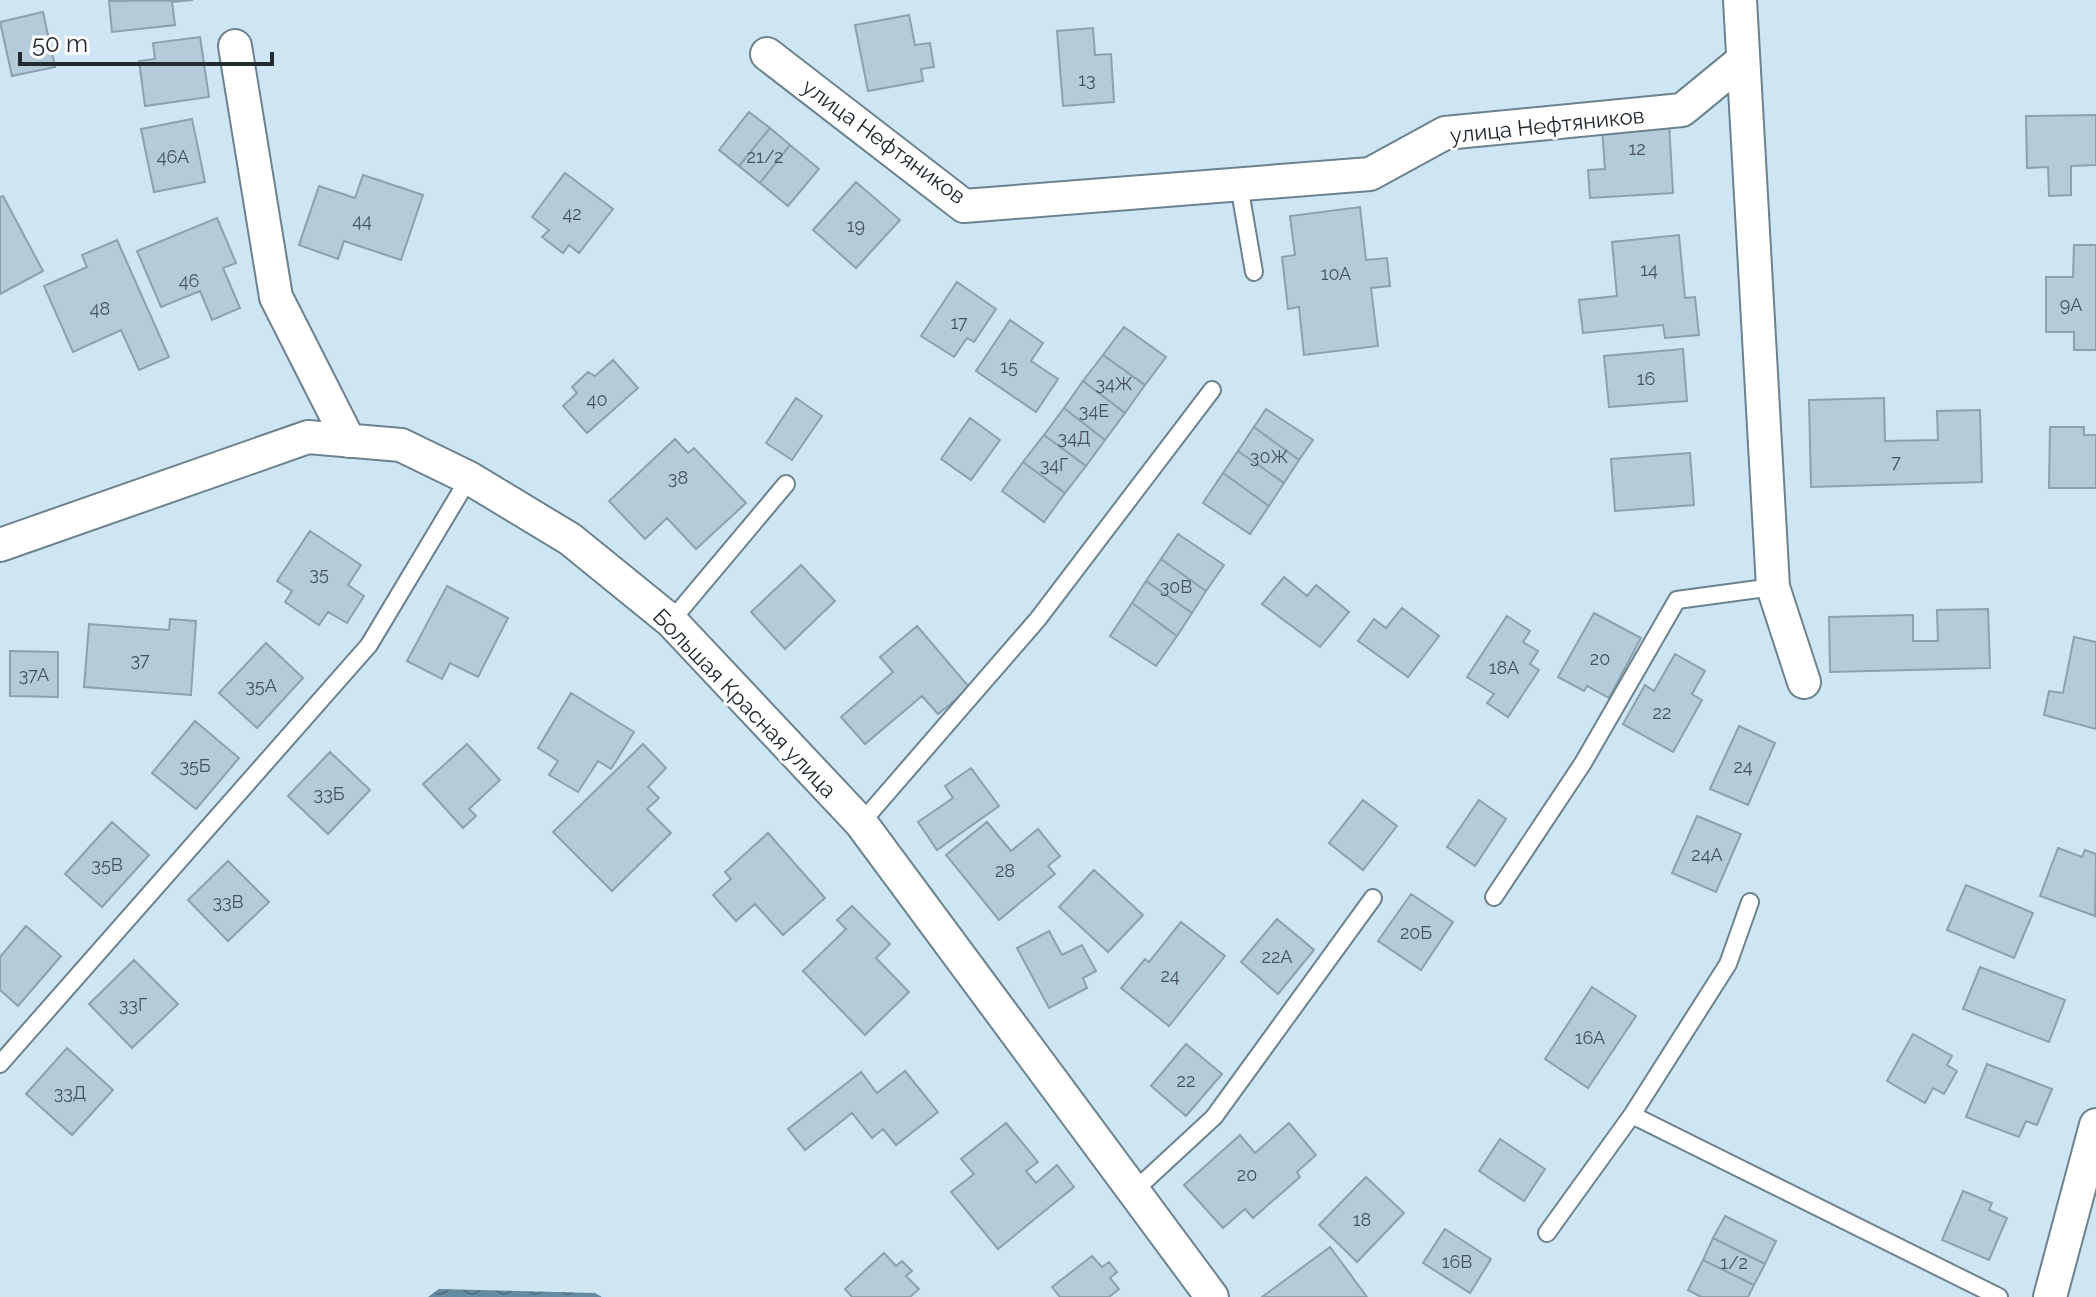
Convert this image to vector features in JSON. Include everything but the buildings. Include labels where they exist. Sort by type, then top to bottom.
[{"type":"street","points":[[1745,1],[1743,60],[1773,587],[1804,682]]},
{"type":"street","points":[[235,46],[276,297],[349,441]]},
{"type":"street","name":"улица Нефтяников","points":[[767,54],[964,206],[1370,174],[1445,133],[1682,110],[1743,60]]},
{"type":"street","name":"Большая Красная улица","points":[[0,545],[308,437],[401,445],[469,478],[570,539],[671,621],[861,823],[1212,1297]]},
{"type":"street","points":[[2050,1297],[2096,1125]]},
{"type":"lane","points":[[1239,185],[1254,272]]},
{"type":"lane","points":[[861,823],[1038,619],[1212,390]]},
{"type":"lane","points":[[0,1064],[369,645],[469,478]]},
{"type":"lane","points":[[671,621],[786,484]]},
{"type":"lane","points":[[1494,897],[1583,763],[1677,600],[1773,587]]},
{"type":"lane","points":[[1134,1191],[1214,1117],[1373,898]]},
{"type":"lane","points":[[1547,1233],[1632,1115],[1728,964],[1750,902]]},
{"type":"lane","points":[[1632,1115],[1999,1297]]},
{"type":"water","points":[[439,1289],[595,1293],[602,1297],[428,1297]]}]
